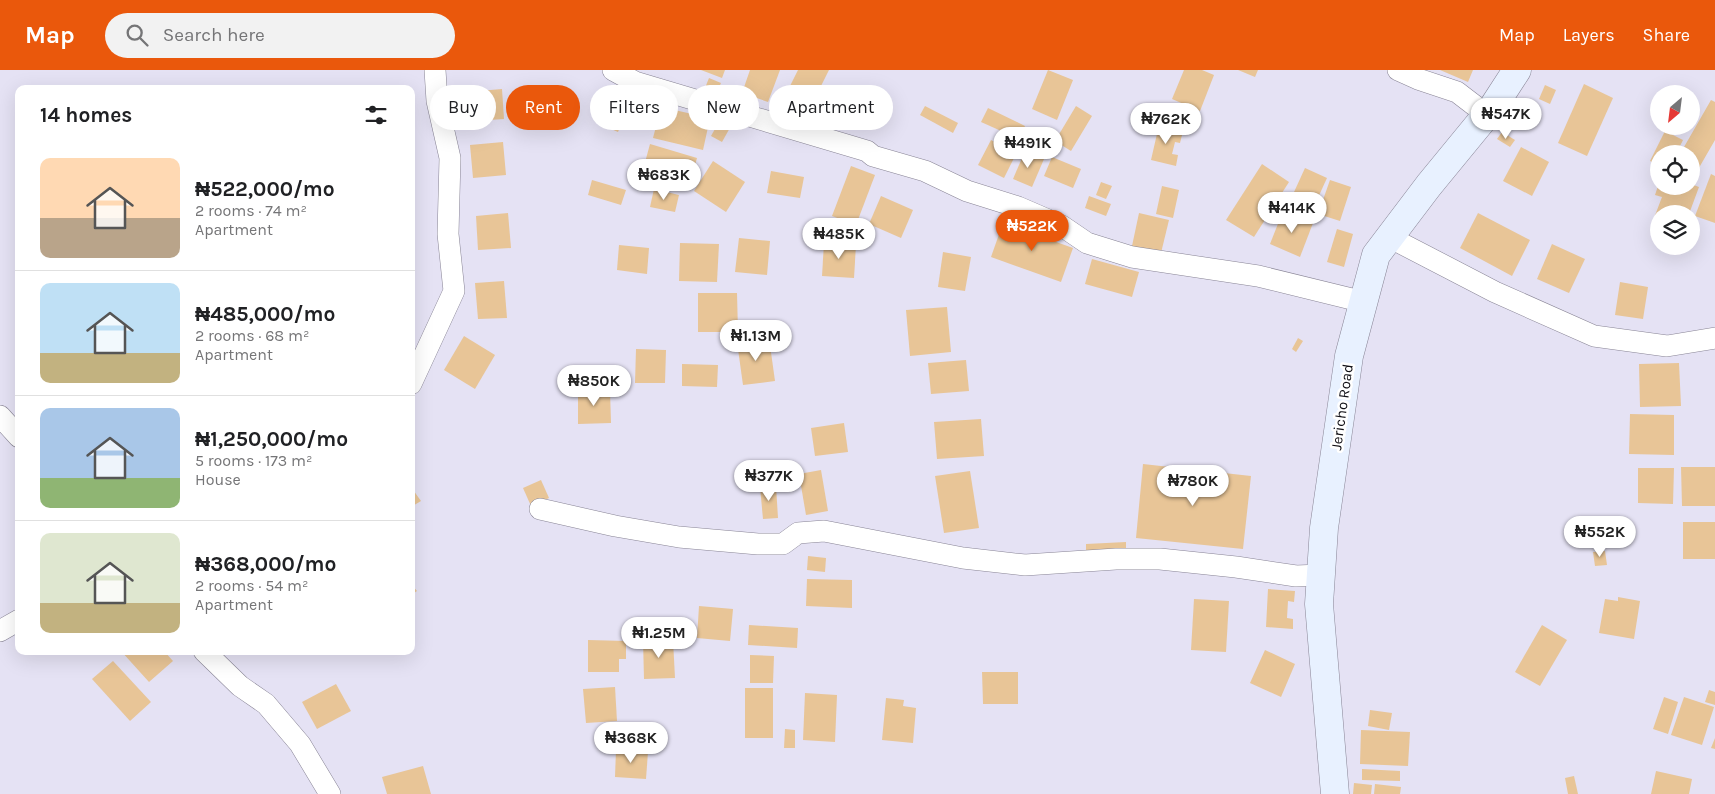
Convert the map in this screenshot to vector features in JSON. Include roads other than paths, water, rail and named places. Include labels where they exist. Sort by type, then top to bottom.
[{"type":"street","points":[[415,375],[454,291],[448,234],[450,158],[437,101],[435,70]]},
{"type":"street","points":[[613,70],[635,82],[867,151],[873,156],[925,171],[967,191],[1018,206],[1062,226],[1087,243],[1132,257],[1258,276],[1364,302]]},
{"type":"street","points":[[1398,70],[1457,92],[1487,115]]},
{"type":"street","name":"Jericho Road","points":[[1335,794],[1319,604],[1324,528],[1350,356],[1376,255],[1428,185],[1487,115],[1517,70]]},
{"type":"street","points":[[1389,237],[1495,292],[1594,336],[1667,346],[1715,338]]},
{"type":"street","points":[[0,416],[15,432]]},
{"type":"street","points":[[540,509],[615,526],[679,537],[758,544],[782,544],[798,533],[824,532],[963,558],[1025,565],[1107,559],[1160,559],[1296,576],[1321,575]]},
{"type":"street","points":[[0,631],[15,622]]},
{"type":"street","points":[[208,655],[240,686],[266,704],[300,744],[330,794]]}]
